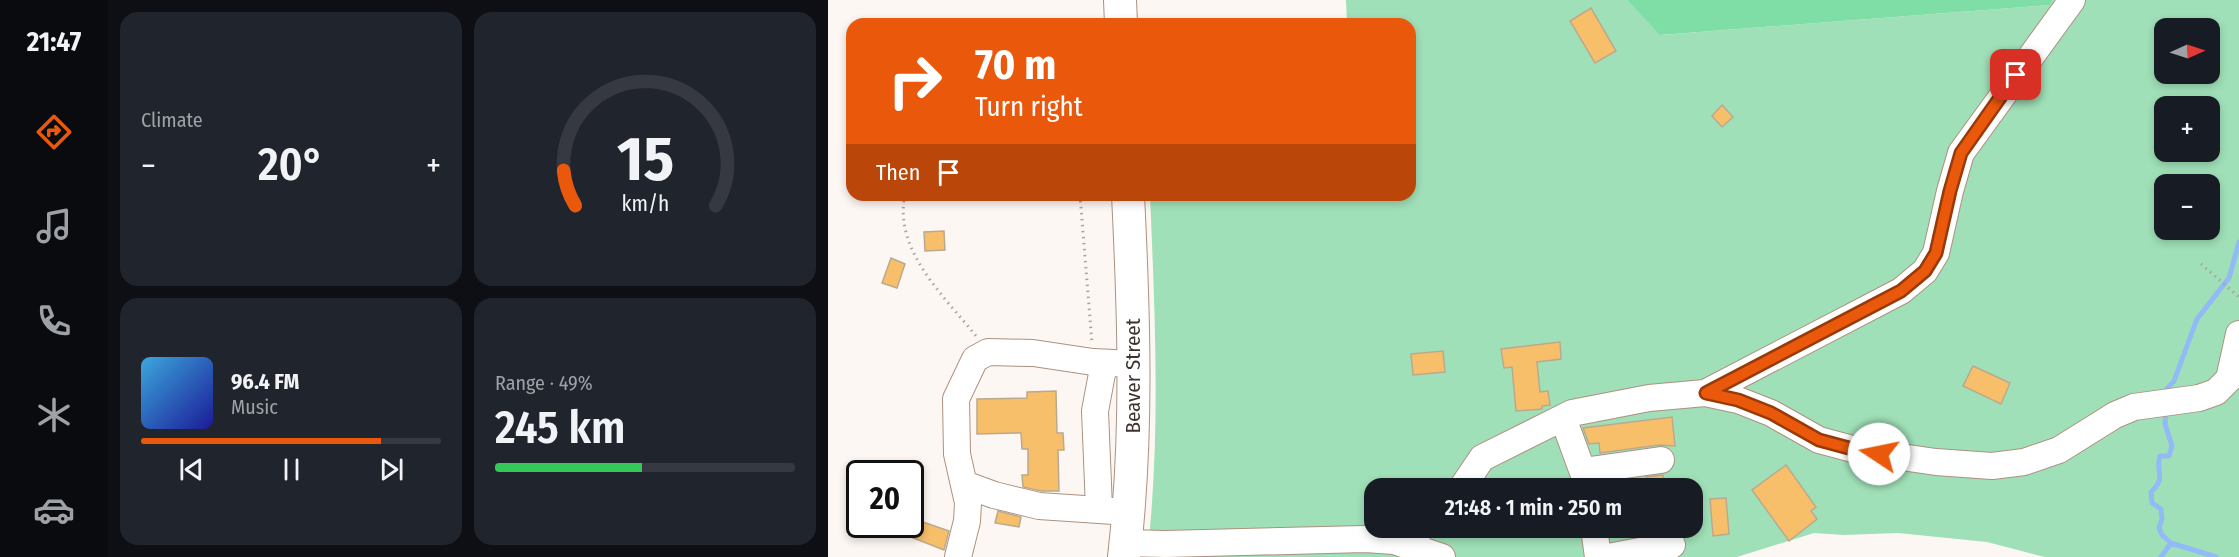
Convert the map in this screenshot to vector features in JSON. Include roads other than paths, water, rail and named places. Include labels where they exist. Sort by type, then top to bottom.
[{"type":"main road","points":[[1120,0],[1121,18]]},
{"type":"main road","name":"Beaver Street","points":[[1125,550],[1114,510],[1134,414],[1135,363],[1128,201]]},
{"type":"lane","points":[[1706,393],[1901,291],[1925,271],[1936,253],[1961,153],[2072,0]]},
{"type":"lane","points":[[1468,478],[1482,458],[1572,413],[1612,404],[1706,393],[1738,400],[1771,413],[1819,440],[1860,451],[1936,462],[1992,466],[2024,462],[2059,450],[2115,415],[2134,406],[2199,398],[2216,392],[2229,378],[2239,334]]},
{"type":"lane","points":[[958,557],[968,503],[957,454],[956,399],[975,359],[988,352],[1045,354],[1099,363],[1135,363]]},
{"type":"lane","points":[[964,484],[994,495],[1039,506],[1114,510],[1095,411],[1099,363]]},
{"type":"lane","points":[[1563,418],[1584,478]]},
{"type":"lane","points":[[1592,478],[1660,460]]},
{"type":"lane","points":[[1394,541],[1400,538]]},
{"type":"lane","points":[[1595,538],[1598,557]]},
{"type":"lane","points":[[1125,550],[1165,544],[1365,539],[1394,541],[1442,557]]},
{"type":"lane","points":[[1608,557],[1672,545]]},
{"type":"waterway","points":[[2165,394],[2174,381],[2197,319],[2229,278],[2239,242]]},
{"type":"waterway","points":[[2161,557],[2171,543],[2162,535],[2159,528],[2162,519],[2161,509],[2152,503],[2151,492],[2160,478],[2160,456],[2169,456],[2172,446],[2165,424],[2166,409]]},
{"type":"waterway","points":[[2171,543],[2216,557]]}]
